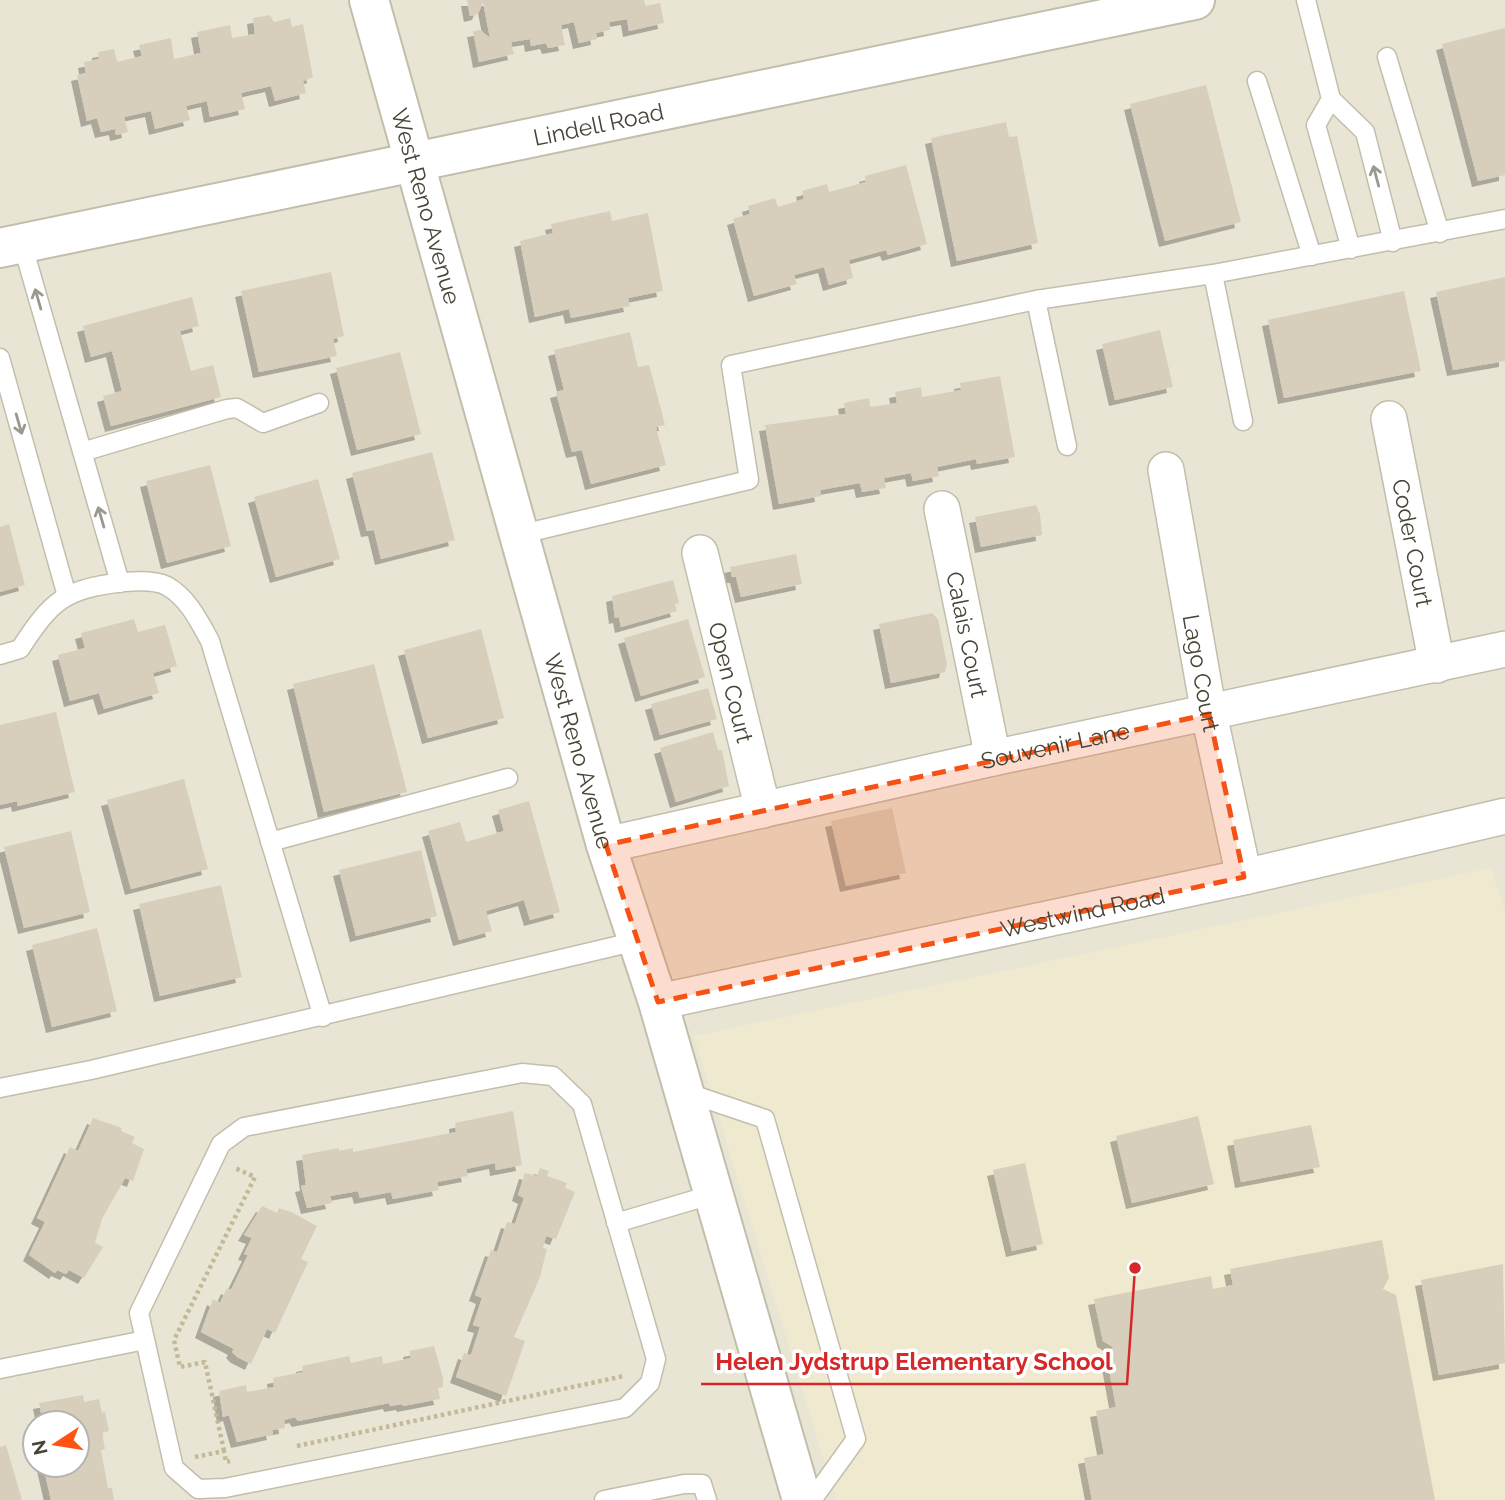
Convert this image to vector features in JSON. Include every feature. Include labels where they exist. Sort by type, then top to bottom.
[{"type":"street","name":"West Reno Avenue","points":[[369,0],[606,845],[685,1092],[802,1500]]},
{"type":"street","name":"Lindell Road","points":[[11,246],[1195,0]]},
{"type":"street","name":"Coder Court","points":[[1388,419],[1437,665]]},
{"type":"street","name":"Lago Court","points":[[1166,470],[1209,713],[1244,877]]},
{"type":"street","name":"Calais Court","points":[[942,509],[993,758]]},
{"type":"street","name":"Open Court","points":[[700,553],[763,810]]},
{"type":"street","name":"Souvenir Lane","points":[[606,845],[993,758],[1505,649]]},
{"type":"street","name":"Westwind Road","points":[[658,1002],[1244,877],[1505,816]]},
{"type":"lane","points":[[1306,0],[1331,99],[1365,132],[1393,242]]},
{"type":"lane","points":[[1388,57],[1440,233]]},
{"type":"lane","points":[[1257,81],[1312,256]]},
{"type":"lane","points":[[1331,99],[1316,125],[1351,249]]},
{"type":"lane","points":[[518,535],[749,480],[731,365],[1036,300],[1213,274],[1505,219]]},
{"type":"lane","points":[[11,246],[82,452],[120,583]]},
{"type":"lane","points":[[1213,274],[1243,421]]},
{"type":"lane","points":[[1036,300],[1067,446]]},
{"type":"lane","points":[[0,358],[67,596]]},
{"type":"lane","points":[[82,452],[227,409],[237,408],[263,424],[319,403]]},
{"type":"lane","points":[[0,655],[20,649],[42,615],[67,596],[87,586],[136,581],[166,585],[192,608],[210,641],[323,1017]]},
{"type":"lane","points":[[270,842],[508,778]]},
{"type":"lane","points":[[1,1086],[323,1017],[637,941]]},
{"type":"lane","points":[[522,1073],[553,1076],[582,1104],[616,1223],[656,1359],[650,1383],[625,1408],[225,1488],[198,1489],[174,1468],[139,1313],[221,1144],[244,1127],[522,1073]]},
{"type":"lane","points":[[685,1092],[765,1119],[856,1438],[812,1500]]},
{"type":"lane","points":[[616,1223],[714,1194]]},
{"type":"lane","points":[[0,1369],[145,1340]]},
{"type":"lane","points":[[604,1500],[684,1484],[702,1485],[706,1500]]},
{"type":"path","points":[[234,1159],[231,1166],[255,1177],[174,1340],[180,1367],[205,1362],[226,1462],[239,1459]]},
{"type":"path","points":[[292,1447],[625,1376],[629,1369]]},
{"type":"path","points":[[172,1461],[223,1451]]},
{"type":"highlighted area","points":[[1209,714],[1244,877],[658,1002],[606,845]]},
{"type":"shaded area","points":[[0,0],[1505,0],[1505,1500],[0,1500]]},
{"type":"shaded area","points":[[1491,868],[1505,911],[1505,1500],[836,1500],[694,1036]]},
{"type":"building","points":[[467,0],[644,0],[646,6],[660,3],[664,23],[629,31],[627,19],[609,22],[610,30],[596,33],[597,39],[579,43],[574,22],[561,25],[565,45],[548,48],[546,43],[531,46],[530,39],[511,42],[514,54],[479,62],[473,31],[480,30],[490,38],[483,2],[478,14],[470,16]]},
{"type":"building","points":[[270,15],[274,22],[290,18],[292,27],[303,24],[313,77],[303,81],[306,93],[275,101],[271,86],[241,93],[245,109],[210,117],[207,101],[186,106],[190,120],[155,129],[151,111],[124,117],[128,132],[116,135],[115,129],[101,132],[97,118],[87,121],[77,75],[86,73],[84,62],[99,59],[98,52],[114,49],[117,62],[142,56],[139,45],[171,38],[174,59],[201,53],[197,32],[230,25],[232,38],[255,34],[253,18]]},
{"type":"building","points":[[1505,28],[1505,175],[1478,181],[1442,44]]},
{"type":"building","points":[[1206,85],[1241,222],[1165,241],[1130,104]]},
{"type":"building","points":[[1006,122],[1009,137],[1017,136],[1038,243],[957,261],[931,138]]},
{"type":"building","points":[[906,165],[927,244],[888,255],[886,250],[849,260],[853,278],[829,285],[824,267],[794,275],[797,284],[754,296],[733,219],[750,214],[748,206],[775,198],[778,207],[804,199],[802,191],[827,184],[829,192],[866,182],[865,176]]},
{"type":"building","points":[[610,211],[612,221],[648,213],[663,291],[628,298],[630,306],[571,318],[569,309],[535,317],[520,241],[553,233],[551,224]]},
{"type":"building","points":[[331,272],[344,336],[333,339],[337,356],[259,372],[241,291]]},
{"type":"building","points":[[1505,277],[1505,361],[1453,370],[1436,292]]},
{"type":"building","points":[[1404,291],[1421,371],[1284,398],[1268,320]]},
{"type":"building","points":[[192,297],[199,326],[180,331],[191,371],[213,365],[221,397],[111,426],[103,396],[122,391],[112,351],[91,357],[83,326]]},
{"type":"building","points":[[1160,330],[1173,387],[1115,400],[1102,344]]},
{"type":"building","points":[[630,332],[638,367],[649,365],[657,394],[665,425],[656,427],[666,465],[591,484],[582,450],[572,452],[556,392],[564,390],[554,350]]},
{"type":"building","points":[[400,352],[421,434],[357,450],[336,368]]},
{"type":"building","points":[[1000,376],[1015,457],[977,464],[976,459],[937,467],[939,476],[913,481],[911,473],[884,478],[886,488],[862,492],[860,483],[820,490],[821,496],[779,504],[765,425],[846,414],[844,403],[869,398],[870,407],[897,403],[895,392],[921,387],[922,397],[961,390],[960,383]]},
{"type":"building","points":[[432,452],[455,540],[381,559],[374,530],[367,531],[352,473]]},
{"type":"building","points":[[210,465],[231,546],[167,563],[146,481]]},
{"type":"building","points":[[318,479],[340,559],[276,577],[254,497]]},
{"type":"building","points":[[1036,505],[1040,514],[1042,535],[981,547],[975,517]]},
{"type":"building","points":[[9,524],[25,585],[0,592],[0,527]]},
{"type":"building","points":[[796,554],[802,584],[741,597],[736,577],[732,577],[730,567]]},
{"type":"building","points":[[673,580],[679,603],[675,604],[677,611],[621,627],[619,617],[615,618],[612,596]]},
{"type":"building","points":[[932,613],[938,619],[947,664],[945,672],[891,683],[879,624]]},
{"type":"building","points":[[134,619],[138,632],[165,625],[177,666],[153,673],[159,693],[104,709],[99,693],[70,701],[58,655],[85,648],[81,633]]},
{"type":"building","points":[[688,619],[705,677],[641,696],[624,638]]},
{"type":"building","points":[[481,629],[504,718],[428,738],[404,650]]},
{"type":"building","points":[[374,664],[407,792],[324,812],[293,684]]},
{"type":"building","points":[[708,688],[717,719],[660,735],[651,704]]},
{"type":"building","points":[[56,712],[75,792],[18,806],[17,801],[0,805],[0,725]]},
{"type":"building","points":[[713,732],[718,750],[722,750],[729,786],[676,802],[660,748]]},
{"type":"building","points":[[184,779],[208,869],[131,889],[107,800]]},
{"type":"building","points":[[529,801],[560,912],[530,920],[524,900],[486,911],[492,931],[459,940],[428,831],[460,822],[466,842],[504,831],[498,810]]},
{"type":"building","points":[[892,808],[906,873],[846,886],[831,821]]},
{"type":"building","points":[[71,831],[90,912],[24,928],[4,847]]},
{"type":"building","points":[[421,850],[437,916],[356,936],[339,870]]},
{"type":"building","points":[[221,885],[242,977],[160,996],[139,904]]},
{"type":"building","points":[[97,928],[117,1011],[52,1027],[32,945]]},
{"type":"building","points":[[513,1111],[522,1165],[496,1170],[495,1163],[466,1169],[468,1176],[437,1182],[439,1190],[393,1199],[391,1192],[360,1198],[358,1191],[330,1196],[332,1203],[307,1208],[301,1186],[306,1185],[302,1155],[339,1148],[339,1151],[353,1148],[353,1152],[456,1132],[455,1123]]},
{"type":"building","points":[[1198,1116],[1214,1184],[1132,1203],[1116,1136]]},
{"type":"building","points":[[93,1118],[122,1128],[121,1131],[135,1137],[132,1143],[144,1149],[133,1181],[125,1178],[102,1219],[95,1243],[103,1247],[84,1278],[69,1270],[66,1274],[57,1270],[55,1273],[29,1255],[45,1222],[37,1218],[70,1147],[78,1151]]},
{"type":"building","points":[[1311,1125],[1320,1167],[1241,1182],[1233,1140]]},
{"type":"building","points":[[1025,1163],[1043,1244],[1012,1251],[993,1170]]},
{"type":"building","points":[[540,1168],[549,1171],[547,1176],[567,1183],[565,1188],[575,1192],[556,1239],[546,1236],[543,1248],[547,1249],[540,1277],[514,1337],[525,1341],[506,1396],[456,1377],[464,1353],[471,1355],[480,1327],[473,1325],[482,1298],[475,1295],[491,1250],[497,1252],[507,1222],[515,1224],[524,1198],[518,1195],[525,1173],[537,1176]]},
{"type":"building","points":[[262,1206],[277,1213],[279,1208],[291,1212],[317,1226],[301,1259],[308,1262],[275,1333],[267,1329],[251,1364],[237,1357],[232,1352],[234,1349],[201,1332],[213,1299],[220,1303],[227,1288],[231,1290],[248,1255],[244,1254],[252,1238],[244,1235]]},
{"type":"building","points":[[1382,1240],[1389,1278],[1383,1289],[1396,1295],[1435,1500],[1092,1500],[1084,1458],[1104,1454],[1096,1411],[1116,1407],[1107,1358],[1113,1347],[1103,1341],[1094,1299],[1211,1276],[1213,1289],[1233,1285],[1230,1269]]},
{"type":"building","points":[[1503,1264],[1505,1363],[1439,1375],[1421,1280]]},
{"type":"building","points":[[434,1346],[443,1378],[443,1387],[438,1388],[440,1399],[403,1406],[390,1406],[389,1403],[298,1421],[295,1417],[284,1420],[285,1428],[272,1430],[273,1434],[237,1442],[229,1415],[223,1417],[219,1391],[246,1385],[247,1392],[274,1387],[273,1378],[303,1372],[302,1366],[349,1356],[351,1363],[382,1356],[383,1364],[411,1358],[409,1351]]},
{"type":"building","points":[[83,1395],[84,1402],[99,1399],[109,1431],[102,1433],[105,1449],[101,1450],[108,1488],[112,1488],[114,1500],[51,1500],[46,1479],[91,1479],[91,1409],[40,1409],[39,1403]]},
{"type":"building","points":[[6,1445],[22,1500],[0,1500],[0,1447]]},
{"type":"place","name":"Helen Jydstrup Elementary School","points":[[1135,1268]]}]
